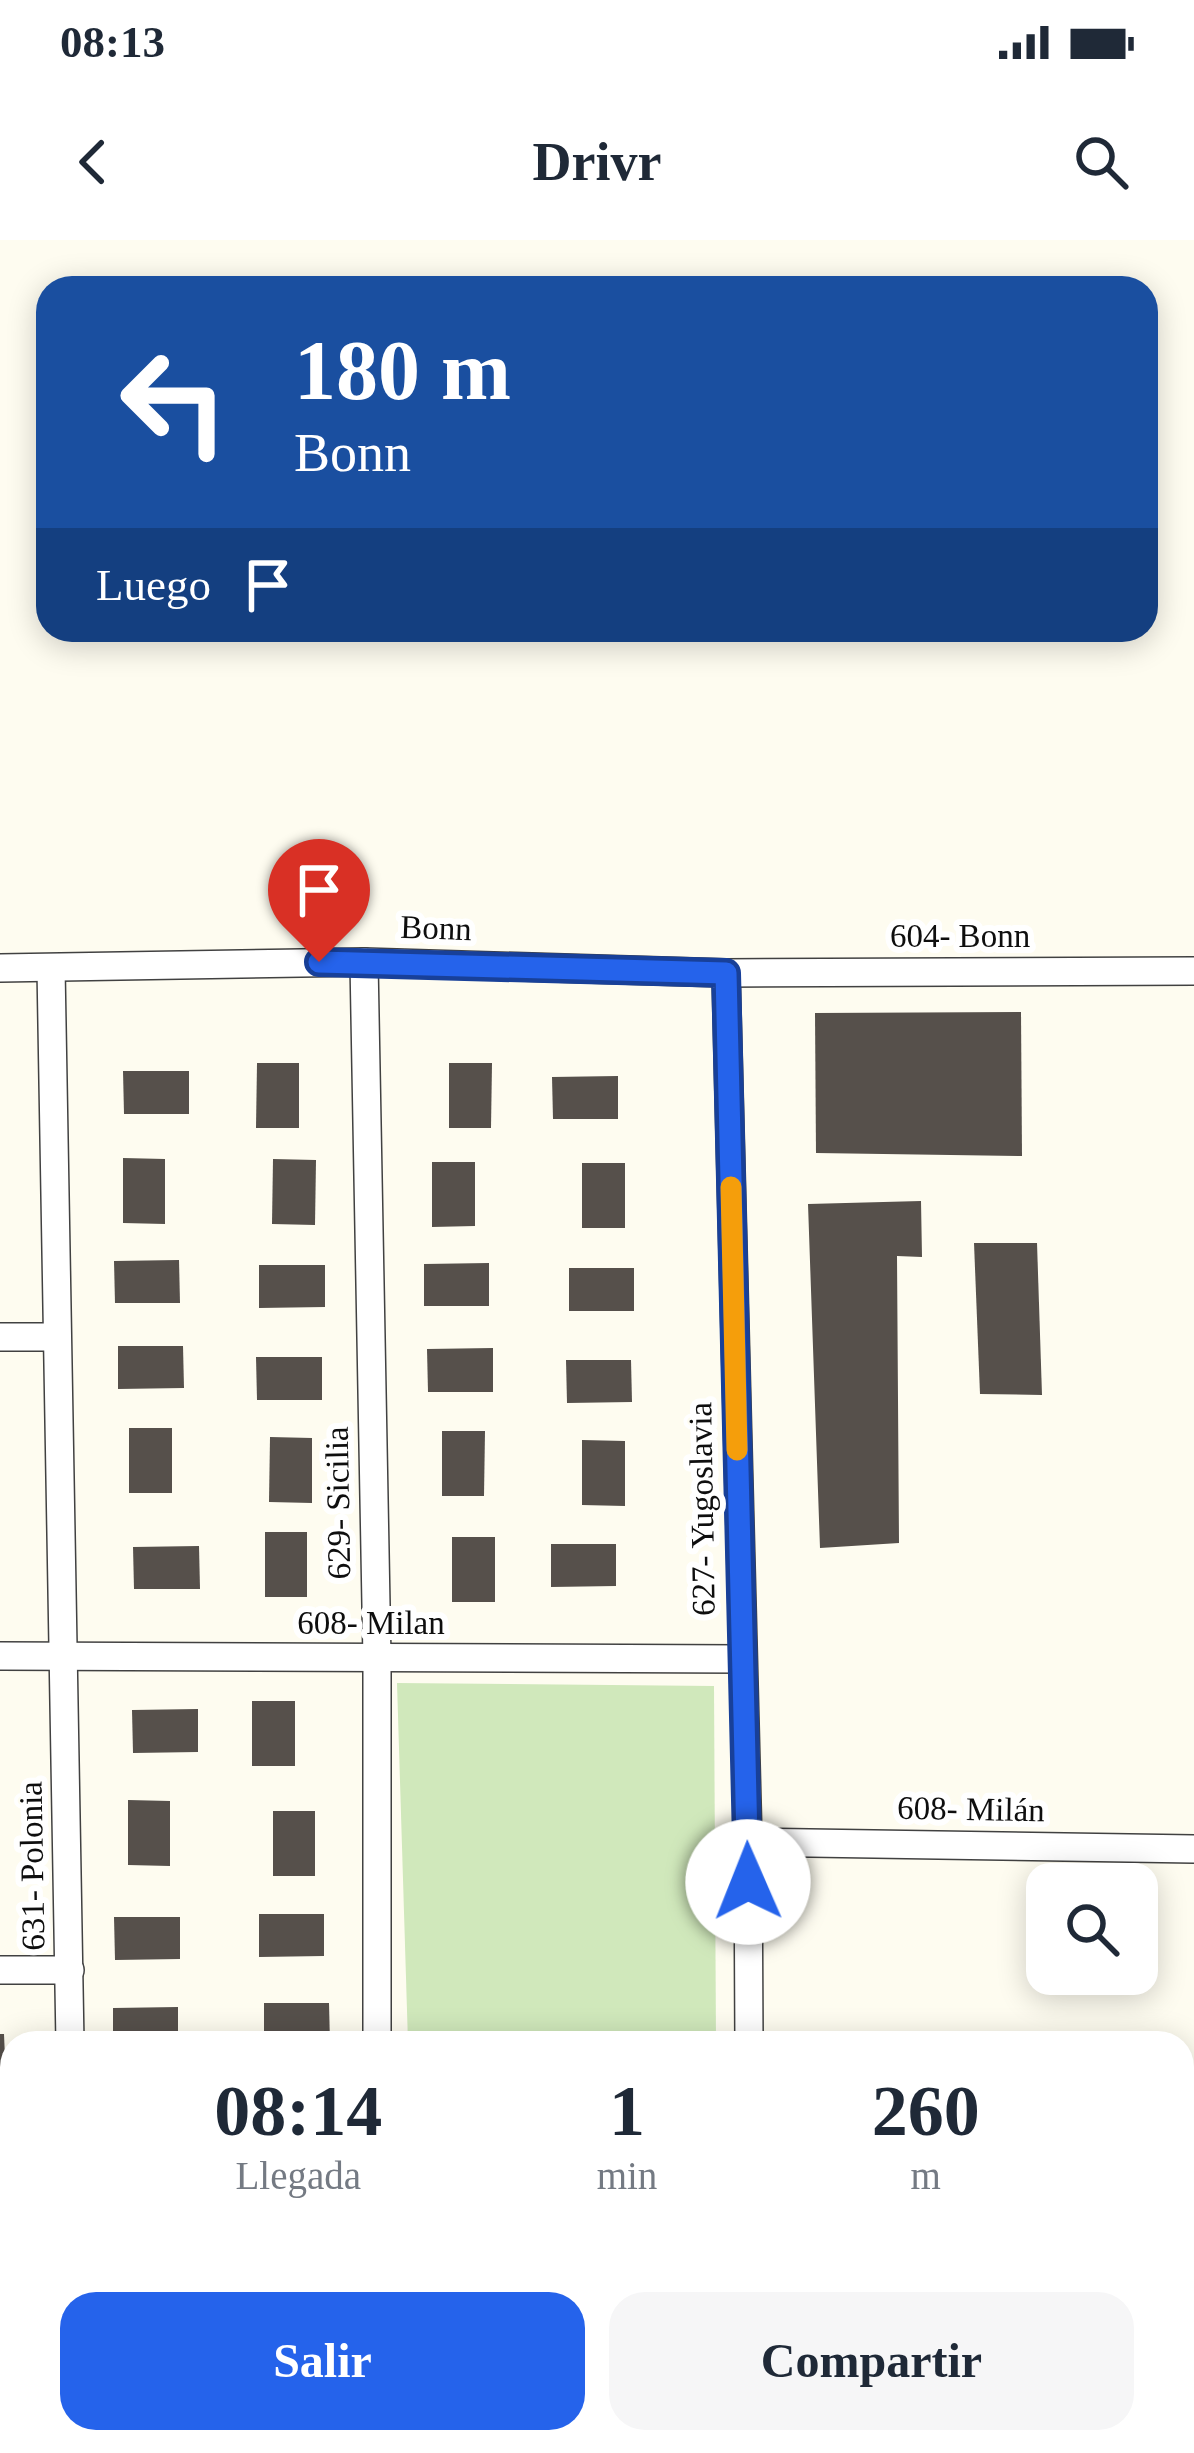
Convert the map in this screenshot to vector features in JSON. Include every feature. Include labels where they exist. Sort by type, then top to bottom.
[{"type":"street","name":"Bonn","points":[[0,968],[364,962],[726,973]]},
{"type":"street","name":"629- Sicilia","points":[[364,962],[377,1659],[377,2031]]},
{"type":"street","name":"631- Polonia","points":[[51,968],[70,2031]]},
{"type":"street","name":"604- Bonn","points":[[726,973],[1194,971]]},
{"type":"street","name":"627- Yugoslavia","points":[[726,973],[749,2031]]},
{"type":"street","points":[[0,1337],[57,1337]]},
{"type":"street","name":"608- Milan","points":[[0,1656],[742,1659]]},
{"type":"street","name":"608- Milán","points":[[748,1842],[1194,1849]]},
{"type":"street","points":[[0,1970],[70,1970]]},
{"type":"green space","points":[[397,1683],[714,1686],[716,2031],[408,2031]]},
{"type":"building","points":[[1021,1012],[1022,1156],[816,1153],[815,1013]]},
{"type":"building","points":[[257,1063],[299,1063],[299,1128],[256,1128]]},
{"type":"building","points":[[449,1063],[492,1063],[491,1128],[449,1128]]},
{"type":"building","points":[[123,1071],[189,1071],[189,1114],[124,1114]]},
{"type":"building","points":[[618,1076],[618,1119],[553,1119],[552,1077]]},
{"type":"building","points":[[123,1158],[165,1159],[165,1224],[123,1223]]},
{"type":"building","points":[[273,1159],[316,1160],[315,1225],[272,1224]]},
{"type":"building","points":[[432,1162],[475,1162],[475,1226],[432,1227]]},
{"type":"building","points":[[582,1163],[625,1163],[625,1228],[582,1228]]},
{"type":"building","points":[[921,1201],[922,1257],[897,1256],[899,1543],[820,1548],[808,1204]]},
{"type":"building","points":[[974,1243],[1037,1243],[1042,1395],[980,1394]]},
{"type":"building","points":[[179,1260],[180,1303],[115,1303],[114,1261]]},
{"type":"building","points":[[489,1263],[489,1306],[424,1306],[424,1264]]},
{"type":"building","points":[[259,1265],[325,1265],[325,1307],[259,1308]]},
{"type":"building","points":[[569,1268],[634,1268],[634,1311],[569,1311]]},
{"type":"building","points":[[118,1346],[183,1346],[184,1388],[118,1389]]},
{"type":"building","points":[[493,1348],[493,1392],[428,1392],[427,1349]]},
{"type":"building","points":[[256,1357],[322,1357],[322,1400],[257,1400]]},
{"type":"building","points":[[566,1360],[631,1360],[632,1402],[567,1403]]},
{"type":"building","points":[[129,1428],[172,1428],[172,1493],[129,1493]]},
{"type":"building","points":[[442,1431],[485,1431],[484,1496],[442,1496]]},
{"type":"building","points":[[270,1437],[312,1438],[312,1503],[269,1502]]},
{"type":"building","points":[[582,1440],[625,1441],[625,1506],[582,1505]]},
{"type":"building","points":[[265,1532],[307,1532],[307,1597],[265,1597]]},
{"type":"building","points":[[452,1537],[495,1537],[495,1602],[452,1602]]},
{"type":"building","points":[[551,1544],[616,1544],[616,1586],[551,1587]]},
{"type":"building","points":[[199,1546],[200,1589],[134,1589],[133,1547]]},
{"type":"building","points":[[252,1701],[295,1701],[295,1766],[252,1766]]},
{"type":"building","points":[[198,1709],[198,1752],[133,1753],[132,1710]]},
{"type":"building","points":[[128,1800],[170,1801],[170,1866],[128,1865]]},
{"type":"building","points":[[273,1811],[315,1811],[315,1876],[273,1876]]},
{"type":"building","points":[[259,1914],[324,1914],[324,1956],[259,1957]]},
{"type":"building","points":[[114,1917],[180,1917],[180,1959],[115,1960]]},
{"type":"building","points":[[264,2003],[329,2003],[330,2031],[264,2031]]},
{"type":"building","points":[[178,2007],[178,2031],[113,2031],[113,2008]]},
{"type":"slow traffic","points":[[731,1187],[737,1450]]},
{"type":"route","points":[[319,962],[726,973],[748,1882]]}]
